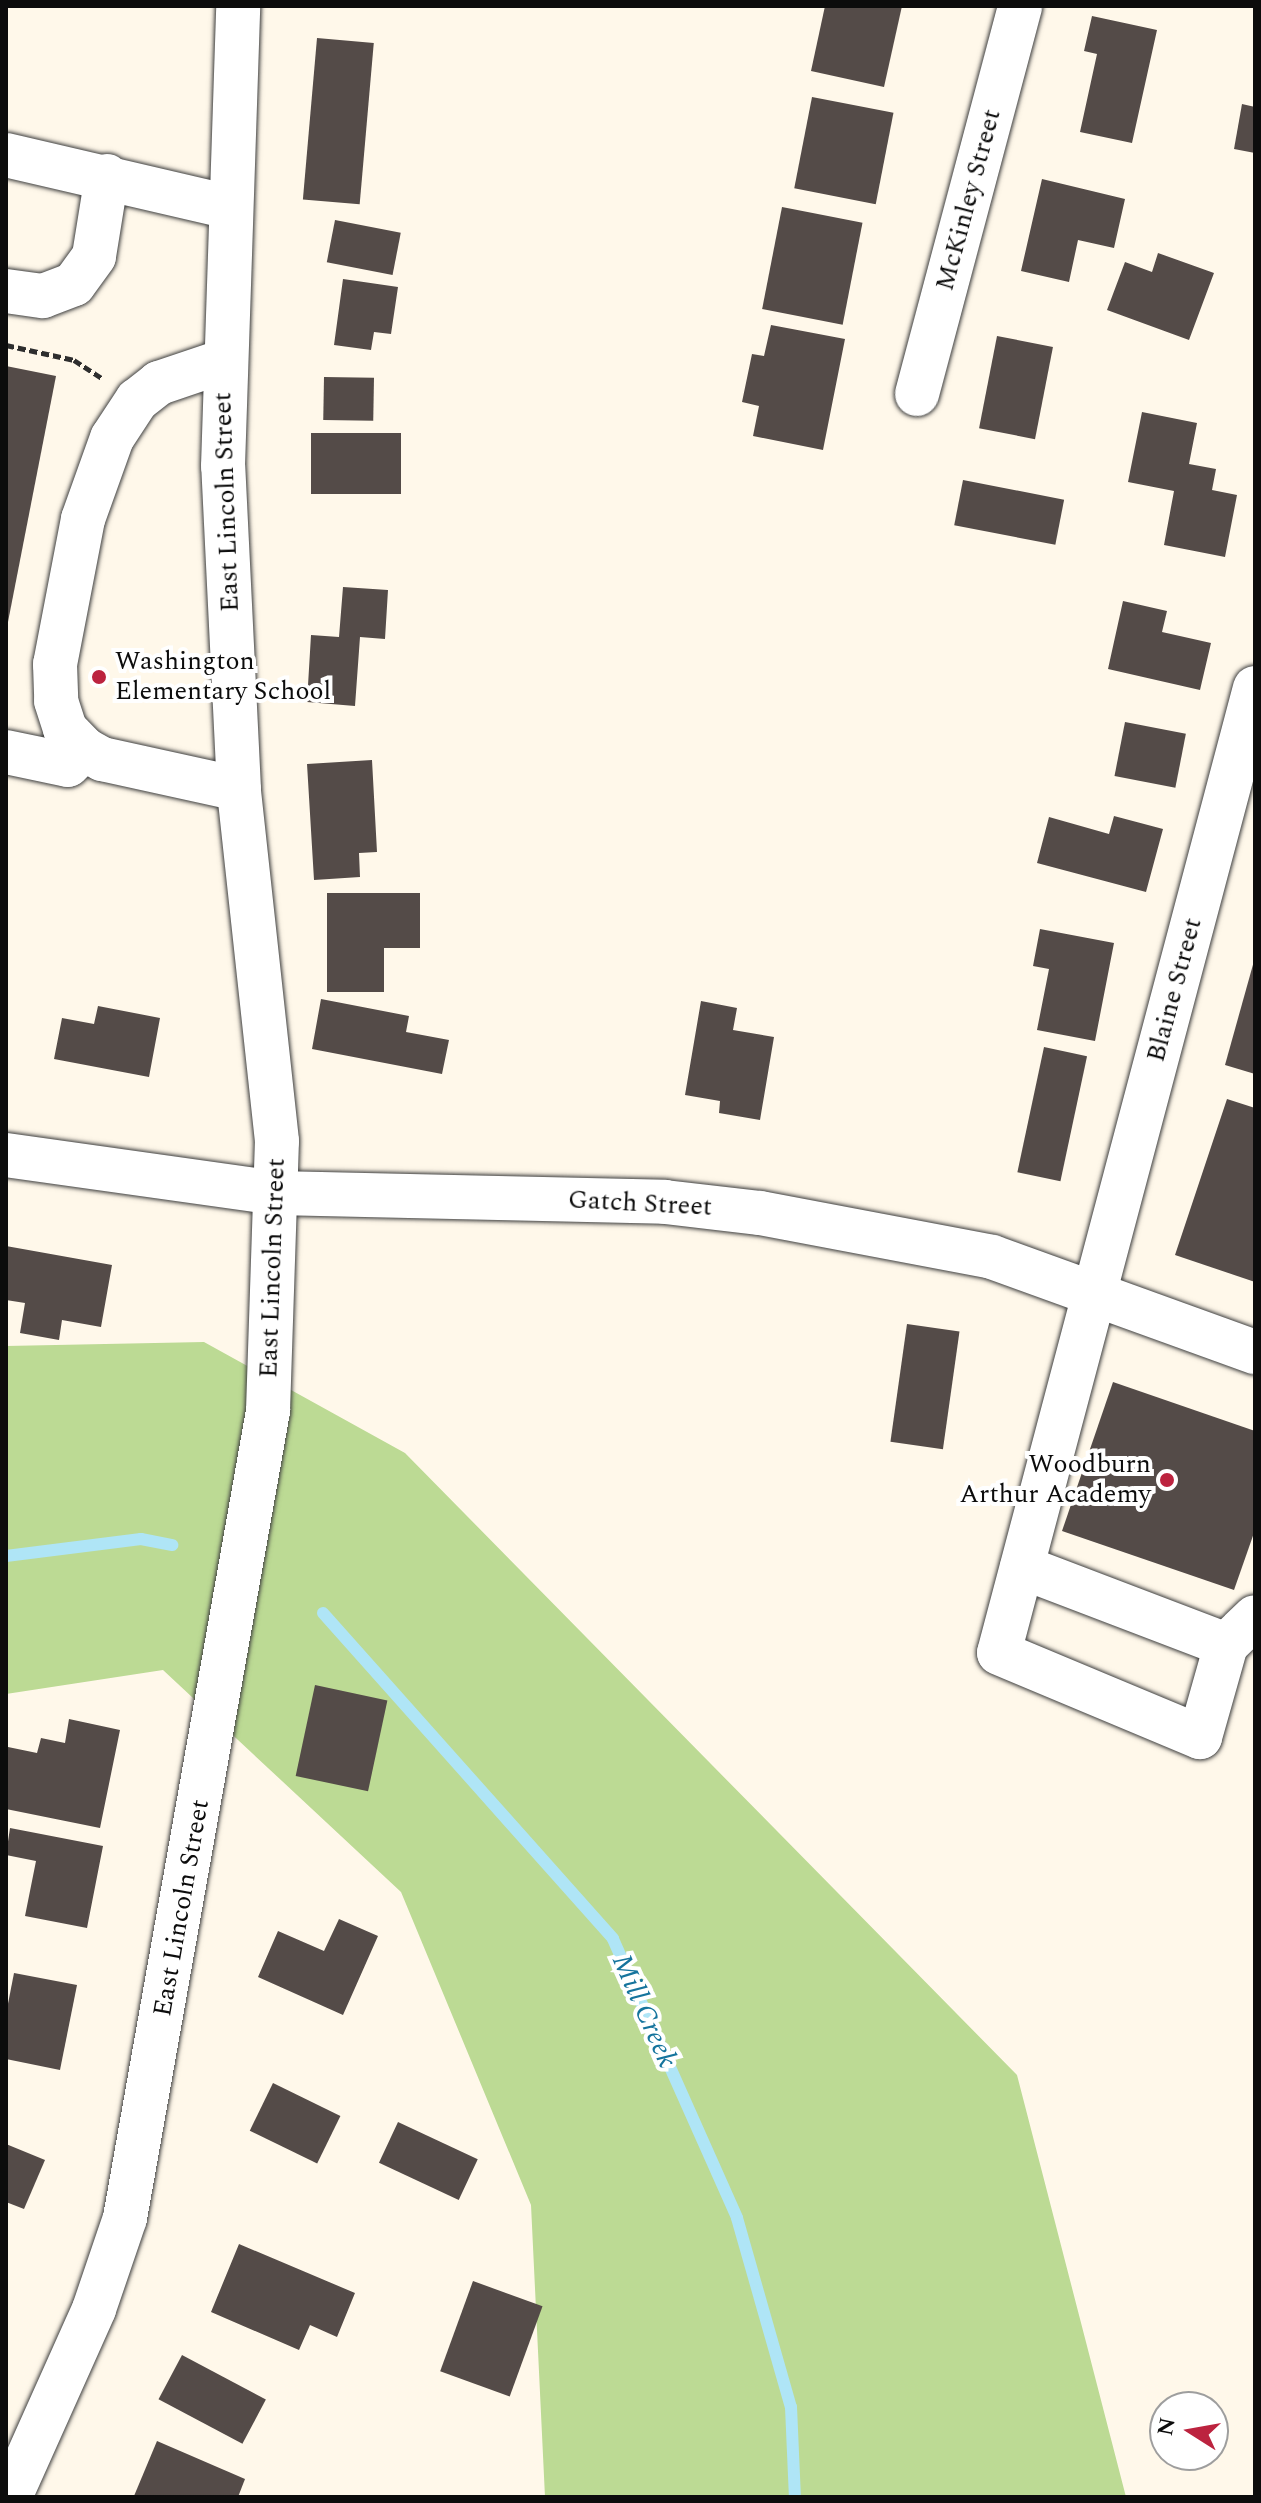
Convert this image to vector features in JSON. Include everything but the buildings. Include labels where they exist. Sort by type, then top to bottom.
[{"type":"street","name":"East Lincoln Street","points":[[10,2497],[94,2309],[136,2167],[264,1446],[277,1141],[239,789],[223,466],[229,207],[238,6]]},
{"type":"street","name":"McKinley Street","points":[[917,394],[1020,6]]},
{"type":"street","points":[[6,155],[107,176],[229,207]]},
{"type":"street","points":[[6,291],[43,296],[74,284],[94,256],[107,176]]},
{"type":"street","points":[[224,361],[159,383],[137,400],[112,438],[83,519],[55,664],[56,701],[65,729],[84,749],[102,759],[239,789]]},
{"type":"street","name":"Blaine Street","points":[[1241,1631],[1200,1737],[999,1653],[1255,688]]},
{"type":"street","points":[[6,752],[68,765],[84,749]]},
{"type":"street","name":"Gatch Street","points":[[6,1155],[276,1193],[665,1202],[760,1213],[979,1254],[1095,1292],[1255,1352]]},
{"type":"street","points":[[1022,1567],[1241,1631]]},
{"type":"path","points":[[6,345],[74,360],[137,400]]},
{"type":"green space","points":[[204,1342],[405,1453],[1017,2075],[1126,2497],[545,2497],[531,2205],[401,1892],[163,1670],[6,1694],[6,1346]]},
{"type":"waterway","name":"Mill Creek","points":[[6,1556],[141,1539],[172,1545]]},
{"type":"waterway","name":"Mill Creek","points":[[323,1613],[613,1939],[737,2218],[791,2407],[795,2497]]},
{"type":"place","name":"Washington Elementary School","points":[[99,677]]},
{"type":"place","name":"Woodburn Arthur Academy","points":[[1167,1480]]}]
